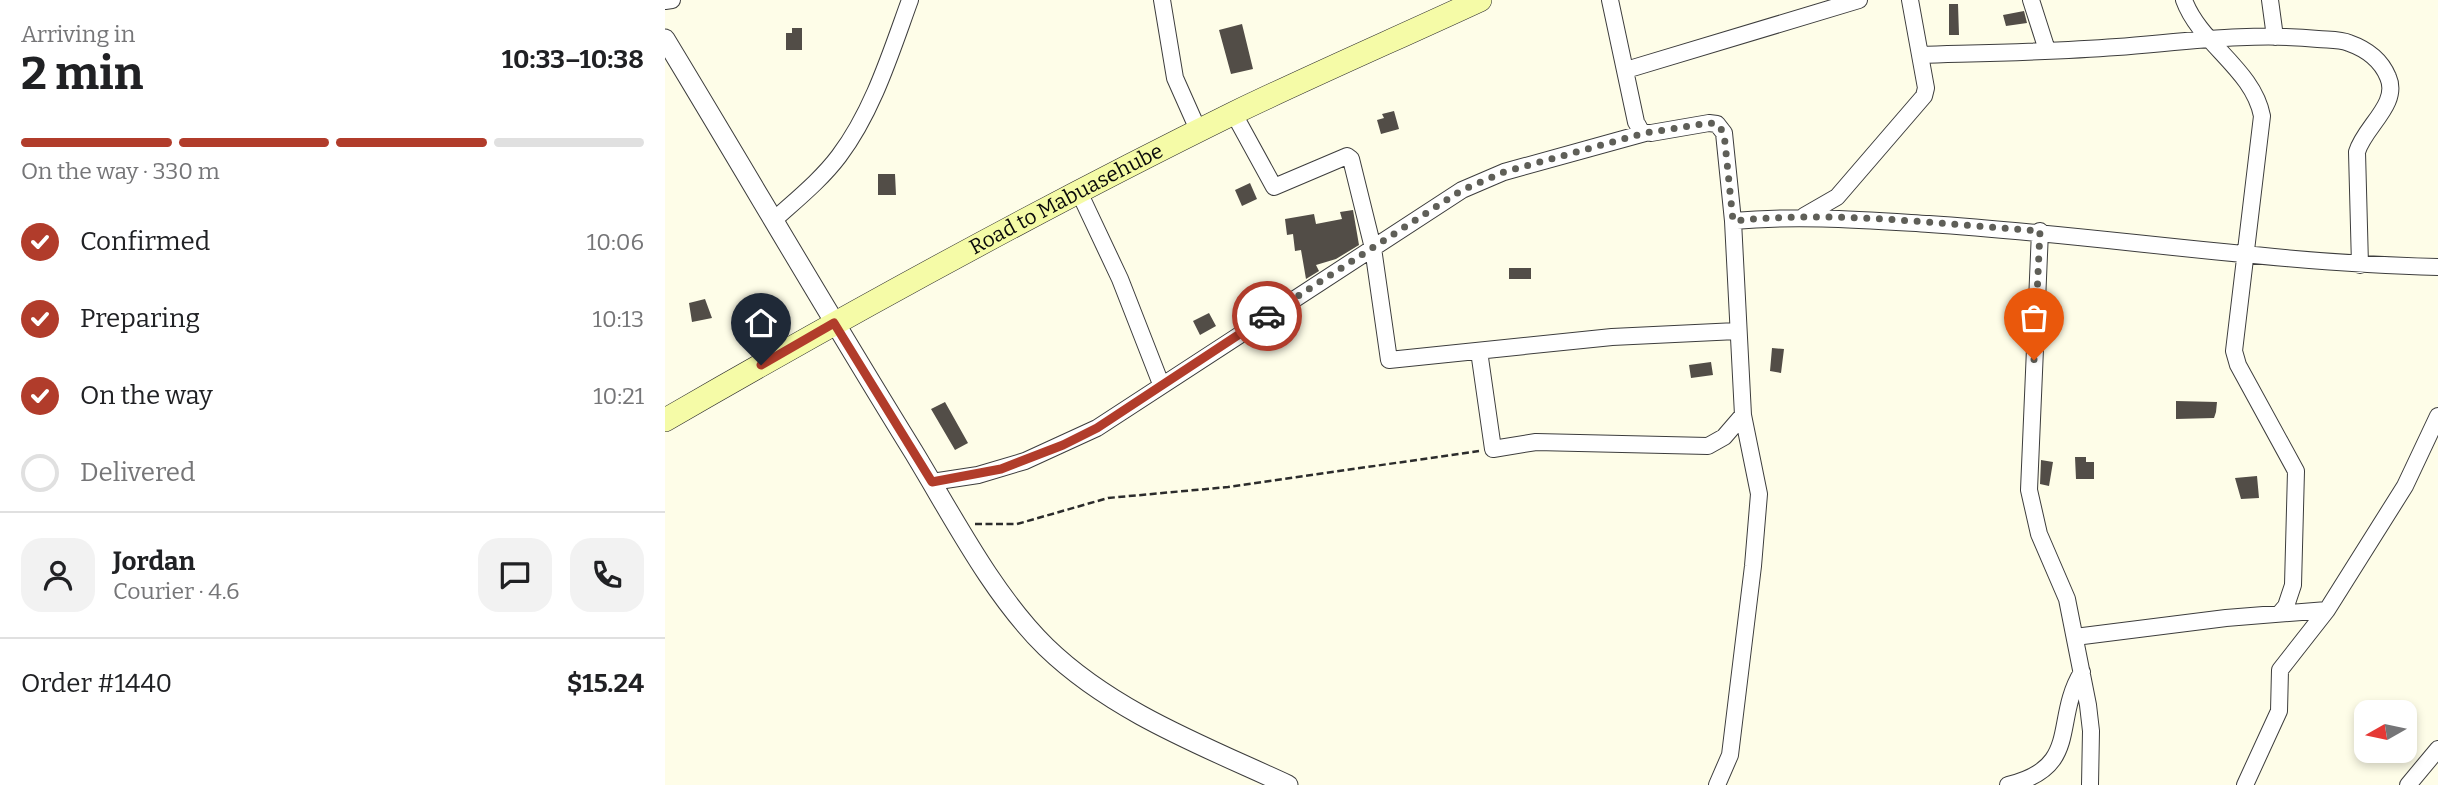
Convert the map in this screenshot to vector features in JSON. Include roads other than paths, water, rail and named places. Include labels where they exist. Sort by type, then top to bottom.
[{"type":"main road","name":"Road to Mabuasehube","points":[[665,420],[834,323],[1079,192],[1234,114],[1480,0]]},
{"type":"street","points":[[665,1],[672,0]]},
{"type":"street","points":[[774,220],[820,178],[849,141],[867,108],[911,0]]},
{"type":"street","points":[[1161,0],[1175,78],[1199,132]]},
{"type":"street","points":[[1611,0],[1636,122],[1645,133]]},
{"type":"street","points":[[1626,70],[1859,0]]},
{"type":"street","points":[[1804,216],[1837,197],[1920,103],[1926,88],[1910,0]]},
{"type":"street","points":[[2031,0],[2047,50]]},
{"type":"street","points":[[2184,0],[2207,38],[2253,92],[2262,116],[2235,357],[2294,466],[2298,483],[2293,585],[2286,606],[2280,613]]},
{"type":"street","points":[[2270,0],[2275,37]]},
{"type":"street","points":[[1920,55],[2047,50],[2207,38],[2275,37],[2348,42],[2374,56],[2389,78],[2389,101],[2360,142],[2357,152],[2360,265]]},
{"type":"street","points":[[665,39],[834,323],[957,523],[1018,615],[1046,646],[1084,679],[1167,729],[1288,785]]},
{"type":"street","points":[[1234,114],[1274,187],[1346,156],[1351,159],[1373,248],[1389,360],[1612,337],[1737,331]]},
{"type":"street","points":[[932,482],[1001,469],[1063,445],[1097,428],[1462,190],[1504,172],[1645,133],[1709,123],[1721,127],[1733,221],[1743,415],[1759,494],[1730,755],[1717,785]]},
{"type":"street","points":[[1079,192],[1121,279],[1161,384]]},
{"type":"street","points":[[1733,221],[1758,217],[1804,216],[2040,231],[2248,256],[2360,265],[2438,267]]},
{"type":"street","points":[[2040,231],[2029,490],[2039,534],[2064,587],[2075,637],[2091,731],[2090,785]]},
{"type":"street","points":[[1479,351],[1493,449],[1536,442],[1707,446],[1724,437],[1743,415]]},
{"type":"street","points":[[2245,785],[2279,711],[2280,670],[2327,610],[2405,486],[2438,416]]},
{"type":"street","points":[[2075,637],[2327,610]]},
{"type":"street","points":[[2008,785],[2041,772],[2056,758],[2061,748],[2071,697],[2082,672]]},
{"type":"street","points":[[2408,785],[2438,749]]},
{"type":"street","points":[[2417,785],[2423,768]]}]
